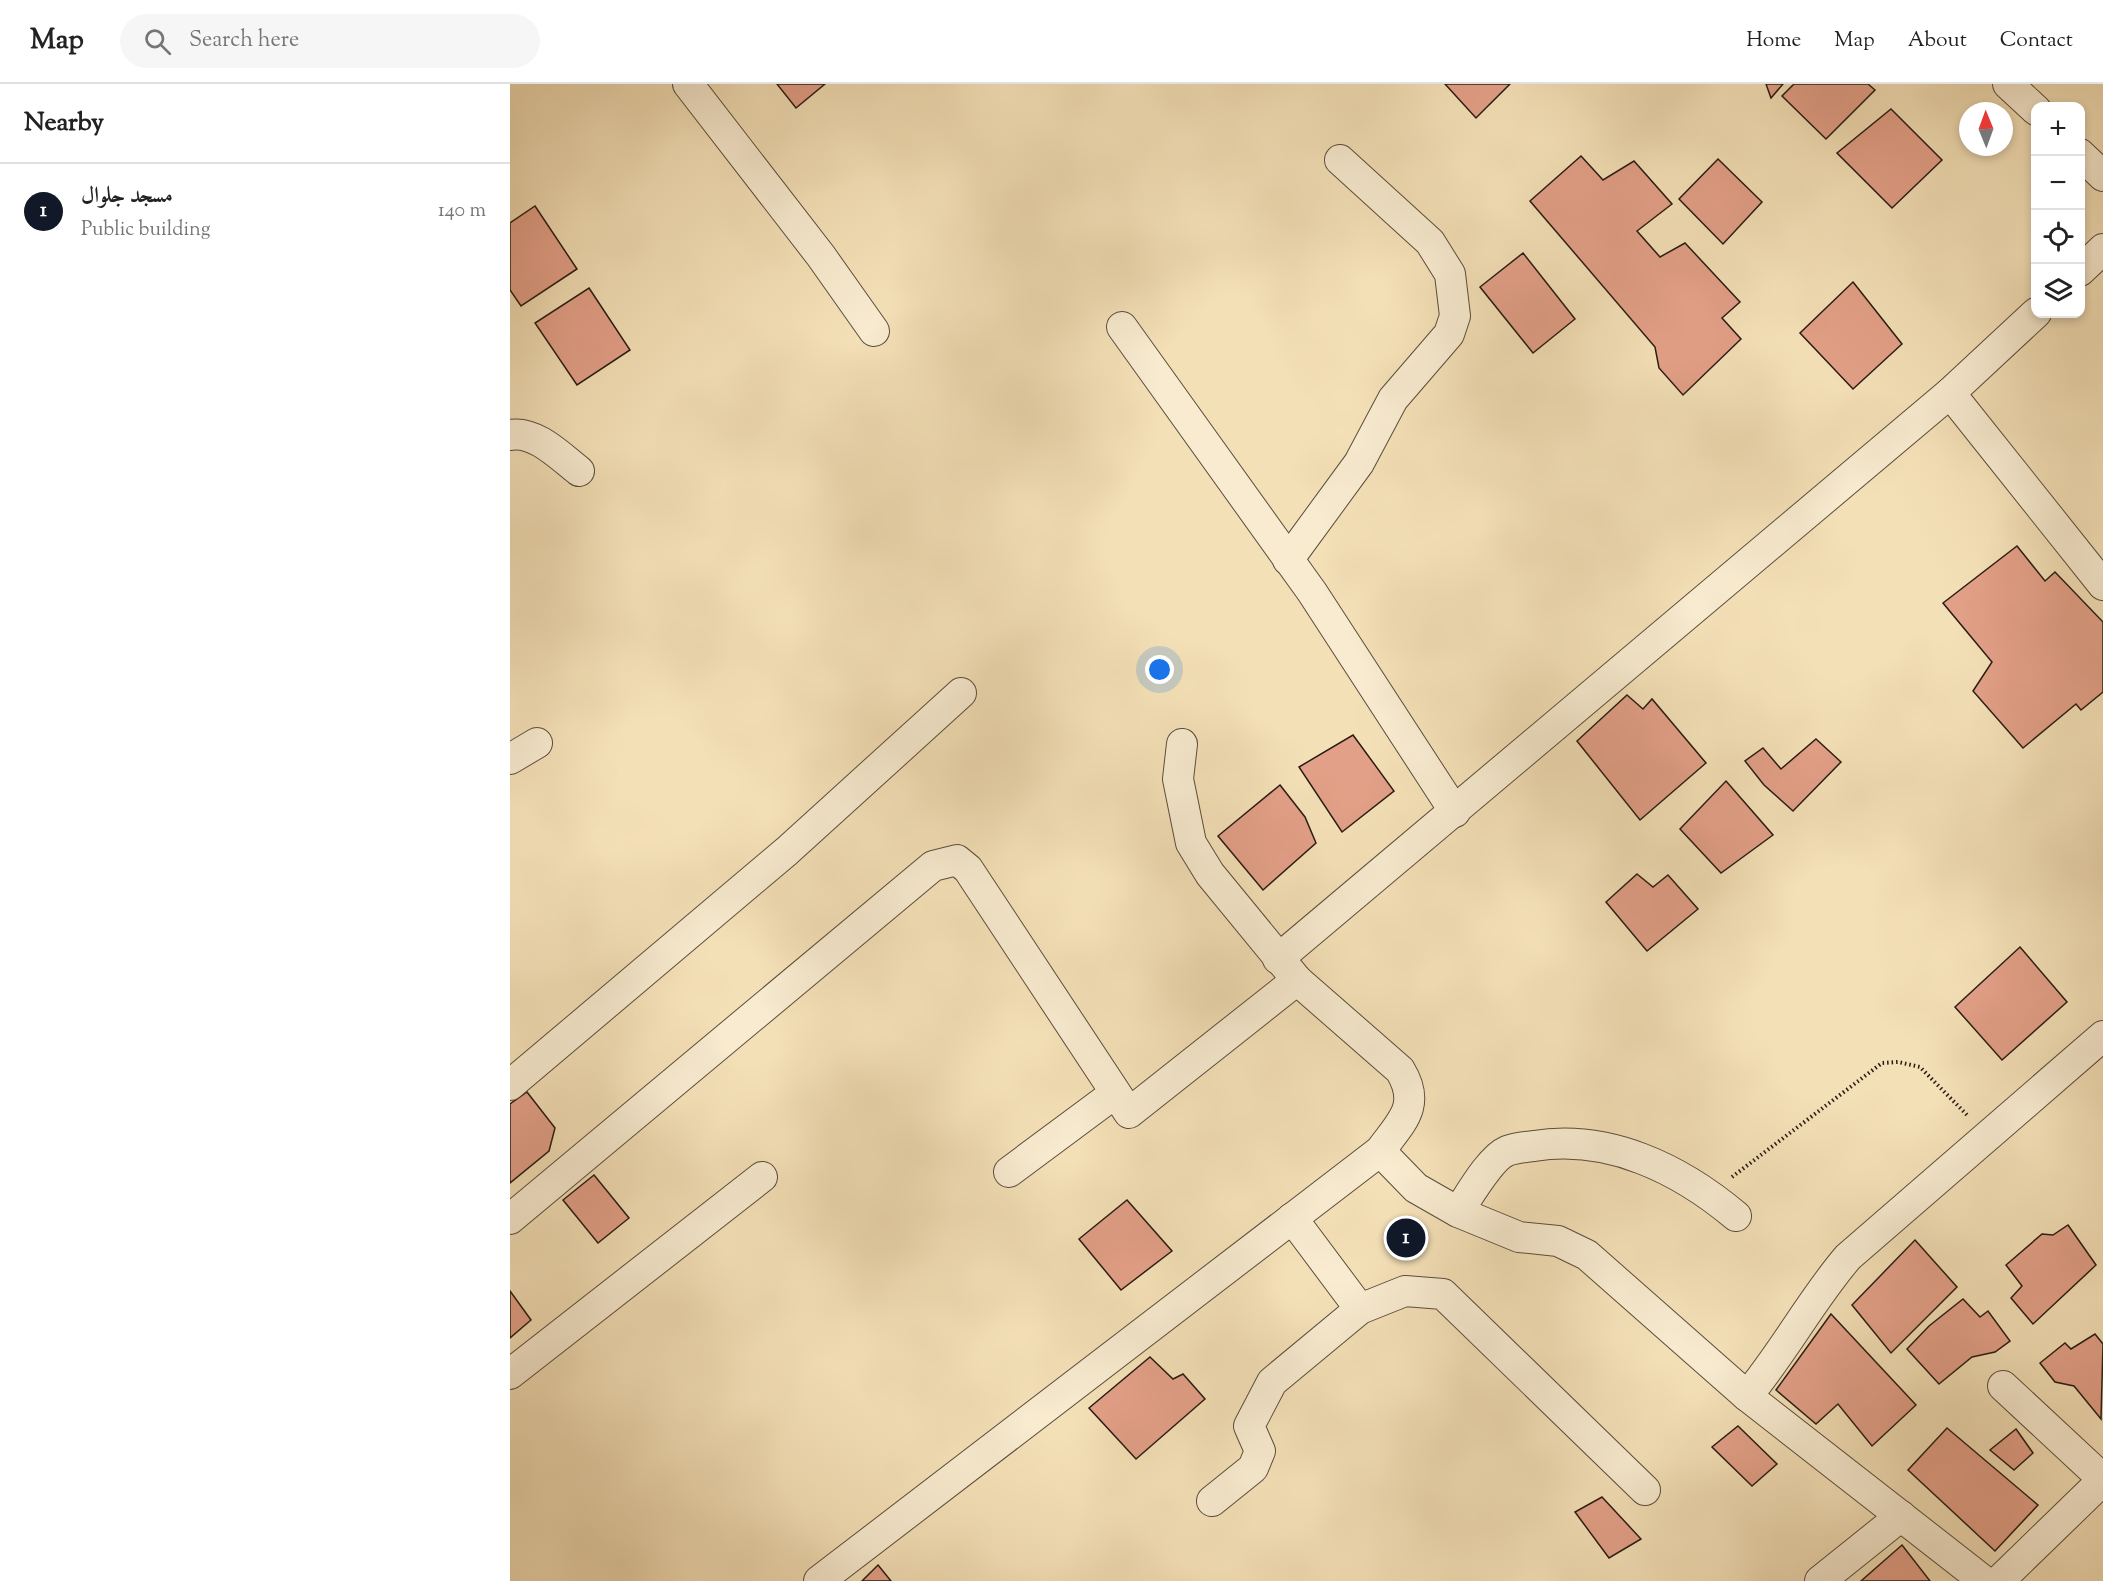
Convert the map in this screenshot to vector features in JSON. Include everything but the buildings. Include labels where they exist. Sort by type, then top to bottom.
[{"type":"street","points":[[688,84],[821,256],[874,331]]},
{"type":"street","points":[[2008,84],[2031,105]]},
{"type":"street","points":[[2082,156],[2103,176]]},
{"type":"street","points":[[1287,560],[1359,463],[1393,399],[1449,334],[1455,316],[1450,274],[1430,242],[1340,160]]},
{"type":"street","points":[[2085,266],[2103,249]]},
{"type":"street","points":[[510,1219],[933,866],[944,861],[957,860],[968,869],[1114,1094],[1129,1113],[1288,970],[1455,812],[1950,393],[2031,318]]},
{"type":"street","points":[[1122,327],[1312,592],[1455,812]]},
{"type":"street","points":[[1950,393],[2103,585]]},
{"type":"street","points":[[510,435],[518,433],[543,443],[579,471]]},
{"type":"street","points":[[510,1085],[787,851],[961,693]]},
{"type":"street","points":[[510,759],[537,743]]},
{"type":"street","points":[[819,1581],[1380,1151],[1410,1110],[1410,1086],[1400,1070],[1288,970],[1210,874],[1191,843],[1178,779],[1182,744]]},
{"type":"street","points":[[1747,1396],[1769,1370],[1831,1276],[1848,1257],[2103,1036]]},
{"type":"street","points":[[1009,1172],[1114,1094]]},
{"type":"street","points":[[1458,1212],[1491,1165],[1505,1151],[1546,1144],[1604,1147],[1640,1157],[1710,1194],[1736,1216]]},
{"type":"street","points":[[1380,1151],[1416,1188],[1458,1212],[1519,1237],[1558,1241],[1587,1255],[1747,1396],[1984,1581]]},
{"type":"street","points":[[510,1374],[762,1177]]},
{"type":"street","points":[[1292,1218],[1360,1310]]},
{"type":"street","points":[[1212,1502],[1253,1467],[1260,1451],[1249,1426],[1272,1382],[1360,1310],[1405,1291],[1443,1294],[1646,1490]]},
{"type":"street","points":[[1999,1581],[2103,1479],[2003,1386]]},
{"type":"street","points":[[1820,1581],[1901,1516]]},
{"type":"path","points":[[1710,1194],[1882,1063],[1898,1062],[1920,1067],[1988,1136]]},
{"type":"place","name":"مسجد جلوال","points":[[1406,1238]]}]
